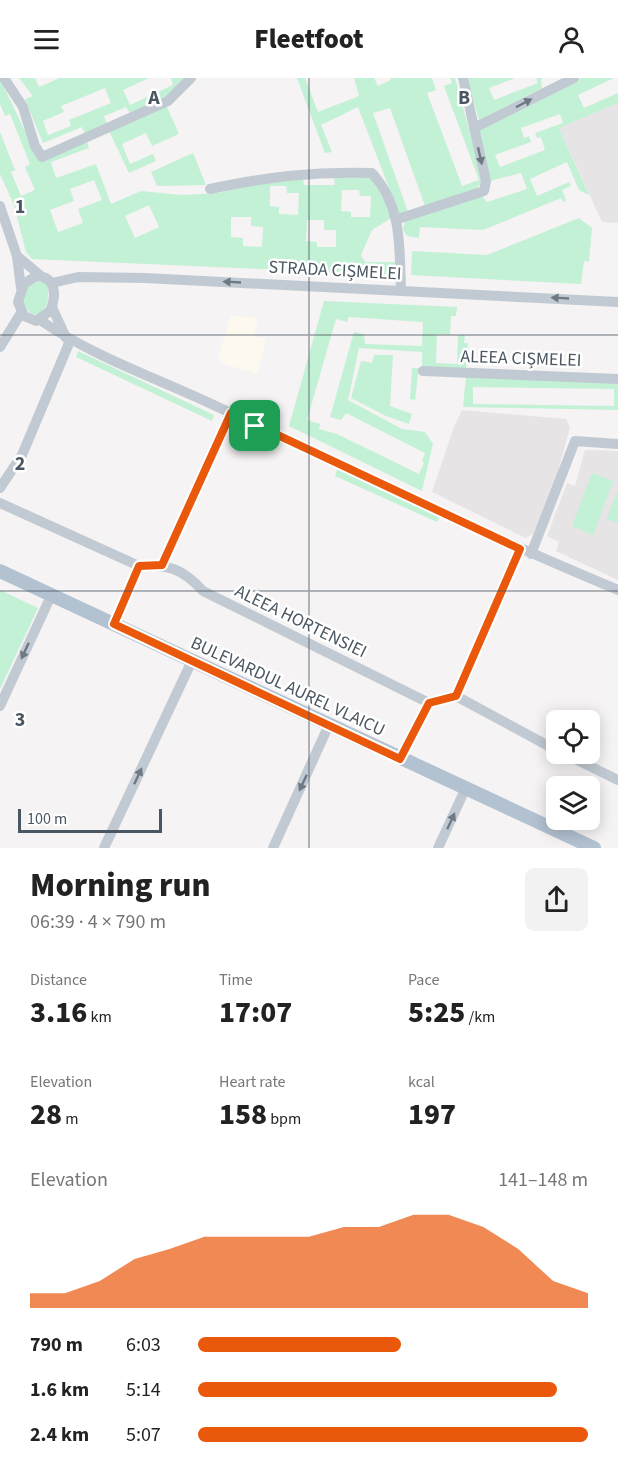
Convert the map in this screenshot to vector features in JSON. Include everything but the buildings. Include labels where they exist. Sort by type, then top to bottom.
[{"type":"main road","name":"BULEVARDUL AUREL VLAICU","points":[[0,573],[594,848]]},
{"type":"main road","name":"BULEVARDUL AUREL VLAICU","points":[[0,573],[577,848]]},
{"type":"street","points":[[4,78],[23,107],[35,146],[42,157],[168,101],[191,78]]},
{"type":"street","points":[[398,219],[484,191],[486,181],[463,78]]},
{"type":"street","points":[[474,128],[574,78]]},
{"type":"street","points":[[210,189],[275,176],[324,171],[372,173],[381,184],[398,219],[401,290]]},
{"type":"street","points":[[0,206],[18,256],[21,288],[18,302],[21,313],[28,319],[40,320],[68,339],[520,549],[618,590]]},
{"type":"street","points":[[18,256],[51,283],[55,293],[52,307],[40,320]]},
{"type":"street","points":[[21,288],[27,280],[41,276]]},
{"type":"street","name":"STRADA CIȘMELEI","points":[[51,283],[73,278],[104,277],[618,302]]},
{"type":"street","points":[[0,488],[22,455],[68,339],[52,307]]},
{"type":"street","points":[[0,347],[21,313]]},
{"type":"street","name":"ALEEA CIȘMELEI","points":[[423,371],[618,379]]},
{"type":"street","points":[[162,565],[231,413]]},
{"type":"street","points":[[531,554],[575,441],[618,444]]},
{"type":"street","name":"ALEEA HORTENSIEI","points":[[0,503],[139,566],[162,565],[188,575],[203,591],[429,703]]},
{"type":"street","points":[[456,696],[520,549]]},
{"type":"street","points":[[114,624],[139,566]]},
{"type":"street","points":[[0,706],[50,598]]},
{"type":"street","points":[[104,848],[190,665]]},
{"type":"street","points":[[400,759],[429,703],[456,696],[546,745]]},
{"type":"street","points":[[273,848],[327,729]]},
{"type":"street","points":[[585,764],[618,780]]},
{"type":"street","points":[[438,848],[463,794]]},
{"type":"shaded area","points":[[618,103],[618,223],[602,222],[559,128]]},
{"type":"shaded area","points":[[231,316],[258,318],[254,336],[266,339],[257,374],[221,363],[218,358]]},
{"type":"shaded area","points":[[462,410],[566,419],[570,428],[553,488],[533,534],[526,538],[432,492]]},
{"type":"shaded area","points":[[585,450],[618,451],[618,580],[556,551],[559,542],[547,536],[567,483],[575,486]]},
{"type":"green space","points":[[19,78],[35,78],[39,87],[60,78],[149,78],[123,90],[130,105],[173,85],[171,78],[185,78],[167,97],[131,115],[126,107],[104,116],[107,124],[85,134],[82,127],[43,143],[25,99],[33,96]],"holes":[[[105,88],[111,103],[69,120],[71,126],[48,135],[43,121],[64,112],[61,106]]]},
{"type":"green space","points":[[297,78],[305,78],[318,112],[359,96],[354,78],[374,78],[378,86],[391,80],[390,78],[432,78],[436,90],[427,93],[462,186],[479,180],[444,86],[452,83],[450,78],[455,78],[483,181],[476,189],[425,206],[390,108],[373,113],[408,212],[399,214],[358,107],[321,125],[332,152],[325,153]]},
{"type":"green space","points":[[467,78],[515,78],[489,88],[494,100],[538,83],[536,78],[543,78],[542,88],[479,120]]},
{"type":"green space","points":[[581,78],[614,78],[578,95],[584,108],[618,93],[618,103],[559,128],[589,195],[579,190],[567,162],[530,179],[537,196],[569,182],[571,186],[562,190],[566,200],[563,202],[561,198],[483,230],[420,227],[419,238],[407,236],[403,229],[405,221],[481,195],[487,202],[527,189],[521,173],[490,181],[478,128]],"holes":[[[560,114],[563,123],[535,133],[537,138],[541,137],[545,150],[500,167],[495,155],[531,142],[529,136],[524,138],[521,128]]]},
{"type":"green space","points":[[0,79],[39,160],[87,141],[89,148],[51,162],[56,178],[96,164],[111,204],[141,191],[181,195],[218,193],[275,179],[303,178],[304,185],[335,185],[334,178],[371,177],[393,217],[372,230],[361,255],[365,262],[398,262],[398,275],[32,259],[26,252],[14,205],[0,174],[0,132],[15,170],[11,172],[21,196],[35,190],[25,167],[30,164],[10,114],[5,116],[0,104]],"holes":[[[94,180],[102,200],[78,209],[83,223],[58,232],[50,210],[74,201],[70,189]],[[270,186],[286,186],[287,193],[299,193],[298,215],[279,214],[279,207],[270,206]],[[342,190],[359,190],[360,196],[371,196],[370,217],[351,217],[351,212],[341,211]],[[149,205],[159,227],[135,238],[125,216]],[[231,217],[251,217],[251,226],[263,227],[262,247],[243,246],[243,238],[231,237]],[[307,220],[324,220],[324,230],[336,230],[336,247],[317,247],[317,242],[306,241]]]},
{"type":"green space","points":[[166,105],[179,134],[152,146],[146,133],[122,144],[130,164],[153,154],[156,161],[129,173],[109,131]]},
{"type":"green space","points":[[193,153],[206,185],[157,186],[151,172]]},
{"type":"green space","points":[[579,218],[592,228],[589,262],[584,261],[581,284],[411,275],[412,251],[487,255]]},
{"type":"green space","points":[[40,280],[47,282],[47,304],[42,312],[32,315],[22,303],[22,291]]},
{"type":"green space","points":[[324,301],[457,307],[456,316],[451,316],[450,335],[437,334],[436,363],[457,364],[458,335],[465,335],[464,343],[468,343],[466,371],[418,374],[415,400],[410,399],[412,368],[422,368],[422,352],[359,348],[348,400],[402,429],[425,432],[433,444],[422,491],[289,426]],"holes":[[[349,317],[423,322],[422,346],[365,344],[364,334],[354,332],[330,417],[341,420],[346,413],[425,453],[419,474],[337,434],[319,429],[320,424],[307,420],[336,319],[347,322]]]},
{"type":"green space","points":[[78,351],[214,415],[212,421],[76,357]]},
{"type":"green space","points":[[374,355],[393,355],[390,406],[412,414],[409,424],[386,416],[351,398],[361,361],[372,363]]},
{"type":"green space","points":[[466,376],[618,383],[618,410],[463,407]],"holes":[[[473,387],[614,389],[614,406],[473,404]]]},
{"type":"green space","points":[[337,469],[440,517],[437,522],[335,476]]},
{"type":"green space","points":[[592,473],[613,481],[593,535],[572,526]]},
{"type":"green space","points":[[618,490],[618,523],[607,519]]},
{"type":"green space","points":[[0,590],[38,608],[0,689]]},
{"type":"route","points":[[231,413],[255,426],[520,549],[456,696],[429,703],[400,759],[114,624],[139,566],[162,565],[231,413]]}]
